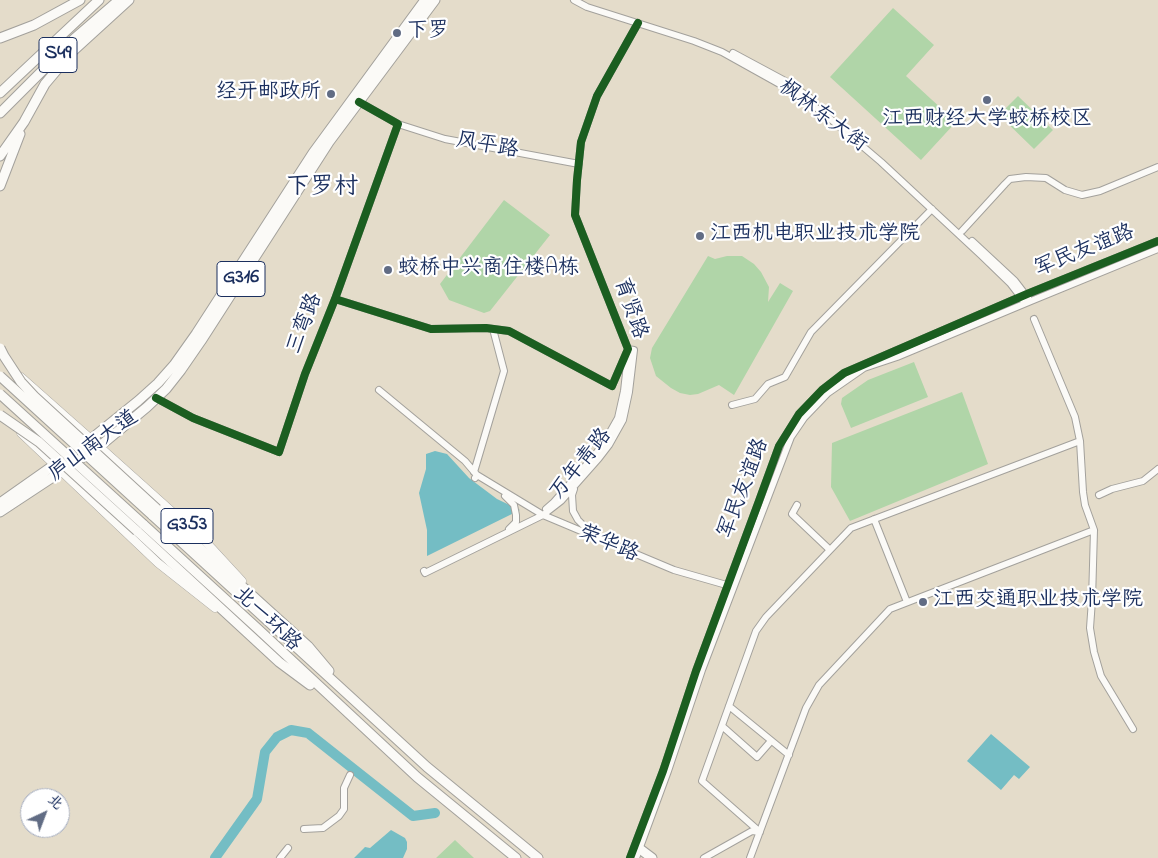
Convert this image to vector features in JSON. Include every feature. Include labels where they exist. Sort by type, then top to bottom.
[{"type":"highway","points":[[0,38],[34,25],[80,0]]},
{"type":"highway","name":"S49","points":[[0,93],[99,0]]},
{"type":"highway","name":"S49","points":[[0,113],[74,39],[119,0]]},
{"type":"highway","points":[[0,156],[24,122],[46,84],[67,58],[129,0]]},
{"type":"highway","name":"庐山南大道","points":[[0,502],[91,439],[158,384],[196,334],[313,153],[425,0]]},
{"type":"highway","name":"庐山南大道","points":[[0,512],[100,446],[147,408],[181,370],[329,142],[434,0]]},
{"type":"highway","points":[[0,186],[24,122]]},
{"type":"highway","points":[[0,348],[22,382],[34,396],[154,512],[277,619]]},
{"type":"highway","name":"北一环路","points":[[0,376],[154,512],[346,693],[427,766],[536,856]]},
{"type":"highway","points":[[0,394],[248,634]]},
{"type":"highway","points":[[0,414],[39,442],[140,528],[348,714]]},
{"type":"highway","name":"G353","points":[[277,619],[308,646],[346,693]]},
{"type":"highway","name":"G353","points":[[248,634],[279,662],[348,714],[416,777],[516,858]]},
{"type":"highway","points":[[637,851],[652,858]]},
{"type":"main road","points":[[2,359],[91,439]]},
{"type":"main road","points":[[0,414],[54,465]]},
{"type":"main road","name":"G353","points":[[91,439],[206,542],[277,619]]},
{"type":"main road","name":"G353","points":[[54,465],[158,563],[248,634]]},
{"type":"street","name":"枫林东大街","points":[[574,0],[586,7],[694,41],[722,52],[783,86],[821,111],[881,162],[1026,299]]},
{"type":"street","name":"枫林东大街","points":[[583,0],[694,36],[723,48],[787,82],[824,108],[884,160],[1014,281],[1026,299]]},
{"type":"street","name":"育贤路","points":[[335,299],[431,328],[486,328],[509,331],[612,386],[628,349],[575,215],[578,164],[581,142],[597,96],[638,23]]},
{"type":"street","points":[[359,102],[398,124]]},
{"type":"street","name":"风平路","points":[[398,124],[445,139],[578,164]]},
{"type":"street","name":"三弯路","points":[[156,398],[193,418],[279,452],[305,374],[335,299],[398,124]]},
{"type":"street","points":[[962,231],[1010,180],[1026,177],[1046,178],[1065,190],[1082,195],[1100,191],[1158,167]]},
{"type":"street","points":[[732,405],[755,399],[768,384],[785,377],[811,332],[932,209]]},
{"type":"street","name":"军民友谊路","points":[[1026,299],[1158,241]]},
{"type":"street","name":"军民友谊路","points":[[630,858],[637,851],[668,772],[779,446],[798,414],[822,390],[844,373],[1026,299],[1158,249]]},
{"type":"street","points":[[1034,320],[1075,417],[1080,441],[1085,505],[1094,530],[1090,628],[1094,652],[1101,676],[1132,729]]},
{"type":"street","points":[[475,474],[504,371],[494,329]]},
{"type":"street","name":"万年青路","points":[[576,484],[558,504],[540,515],[425,573],[424,571],[540,515],[554,502],[605,441],[618,418],[624,392],[628,349],[634,350],[629,392],[623,420],[609,445],[576,484]]},
{"type":"street","points":[[379,390],[465,461],[475,474]]},
{"type":"street","points":[[760,832],[702,781],[756,631],[766,617],[851,528],[1080,441]]},
{"type":"street","points":[[1099,496],[1112,489],[1143,481],[1158,469]]},
{"type":"street","name":"荣华路","points":[[475,474],[475,478],[540,515],[674,573],[730,588]]},
{"type":"street","name":"荣华路","points":[[475,474],[540,515],[674,570],[730,588]]},
{"type":"street","points":[[576,484],[572,495],[573,511],[578,520],[592,535]]},
{"type":"street","points":[[505,496],[514,505],[516,514],[516,522],[509,529]]},
{"type":"street","points":[[797,505],[792,514],[830,550]]},
{"type":"street","points":[[874,519],[907,602]]},
{"type":"street","points":[[750,858],[806,708],[819,685],[890,609],[1094,530]]},
{"type":"street","points":[[729,706],[789,755]]},
{"type":"street","points":[[722,726],[757,757],[771,740]]},
{"type":"street","points":[[304,829],[323,828],[339,816],[344,810],[344,788],[350,775]]},
{"type":"street","points":[[704,858],[752,831],[760,832]]},
{"type":"street","points":[[280,858],[288,848]]},
{"type":"green space","points":[[893,8],[934,45],[906,76],[956,122],[921,160],[830,77]]},
{"type":"green space","points":[[1018,96],[1053,130],[1034,149],[999,115]]},
{"type":"green space","points":[[504,200],[550,235],[490,311],[484,313],[449,300],[440,284]]},
{"type":"green space","points":[[708,256],[715,259],[727,256],[742,256],[754,264],[769,287],[768,302],[780,283],[793,291],[734,395],[719,385],[698,394],[680,393],[656,376],[650,358],[652,348]]},
{"type":"green space","points":[[914,362],[928,397],[851,428],[841,404],[842,398],[868,380]]},
{"type":"green space","points":[[962,392],[988,464],[850,521],[831,487],[832,443]]},
{"type":"green space","points":[[455,840],[474,858],[436,858]]},
{"type":"water","points":[[435,451],[447,454],[469,478],[497,499],[520,510],[427,556],[427,530],[419,493],[426,469],[426,454]]},
{"type":"water","points":[[991,734],[1030,767],[1019,779],[1014,775],[1001,790],[967,761]]},
{"type":"water","points":[[391,830],[405,838],[407,842],[407,849],[403,858],[354,858],[365,847],[370,848]]},
{"type":"waterway","points":[[215,858],[257,799],[265,752],[277,737],[291,730],[308,733],[413,816],[435,813]]},
{"type":"cycle path","points":[[335,299],[431,329],[486,328],[509,331],[612,386],[628,349],[575,215],[577,180],[581,142],[597,96],[638,23]]},
{"type":"cycle path","points":[[156,398],[193,418],[279,452],[305,374],[335,299],[398,124],[359,102]]},
{"type":"cycle path","points":[[630,858],[663,771],[696,671],[779,446],[799,414],[822,390],[844,373],[1027,294],[1158,241]]},
{"type":"place","name":"下罗","points":[[397,33]]},
{"type":"place","name":"经开邮政所","points":[[331,94]]},
{"type":"place","name":"江西财经大学蛟桥校区","points":[[987,100]]},
{"type":"place","name":"江西机电职业技术学院","points":[[700,236]]},
{"type":"place","name":"蛟桥中兴商住楼A栋","points":[[388,270]]},
{"type":"place","name":"江西交通职业技术学院","points":[[923,602]]},
{"type":"district","name":"下罗村","points":[[322,189]]}]
